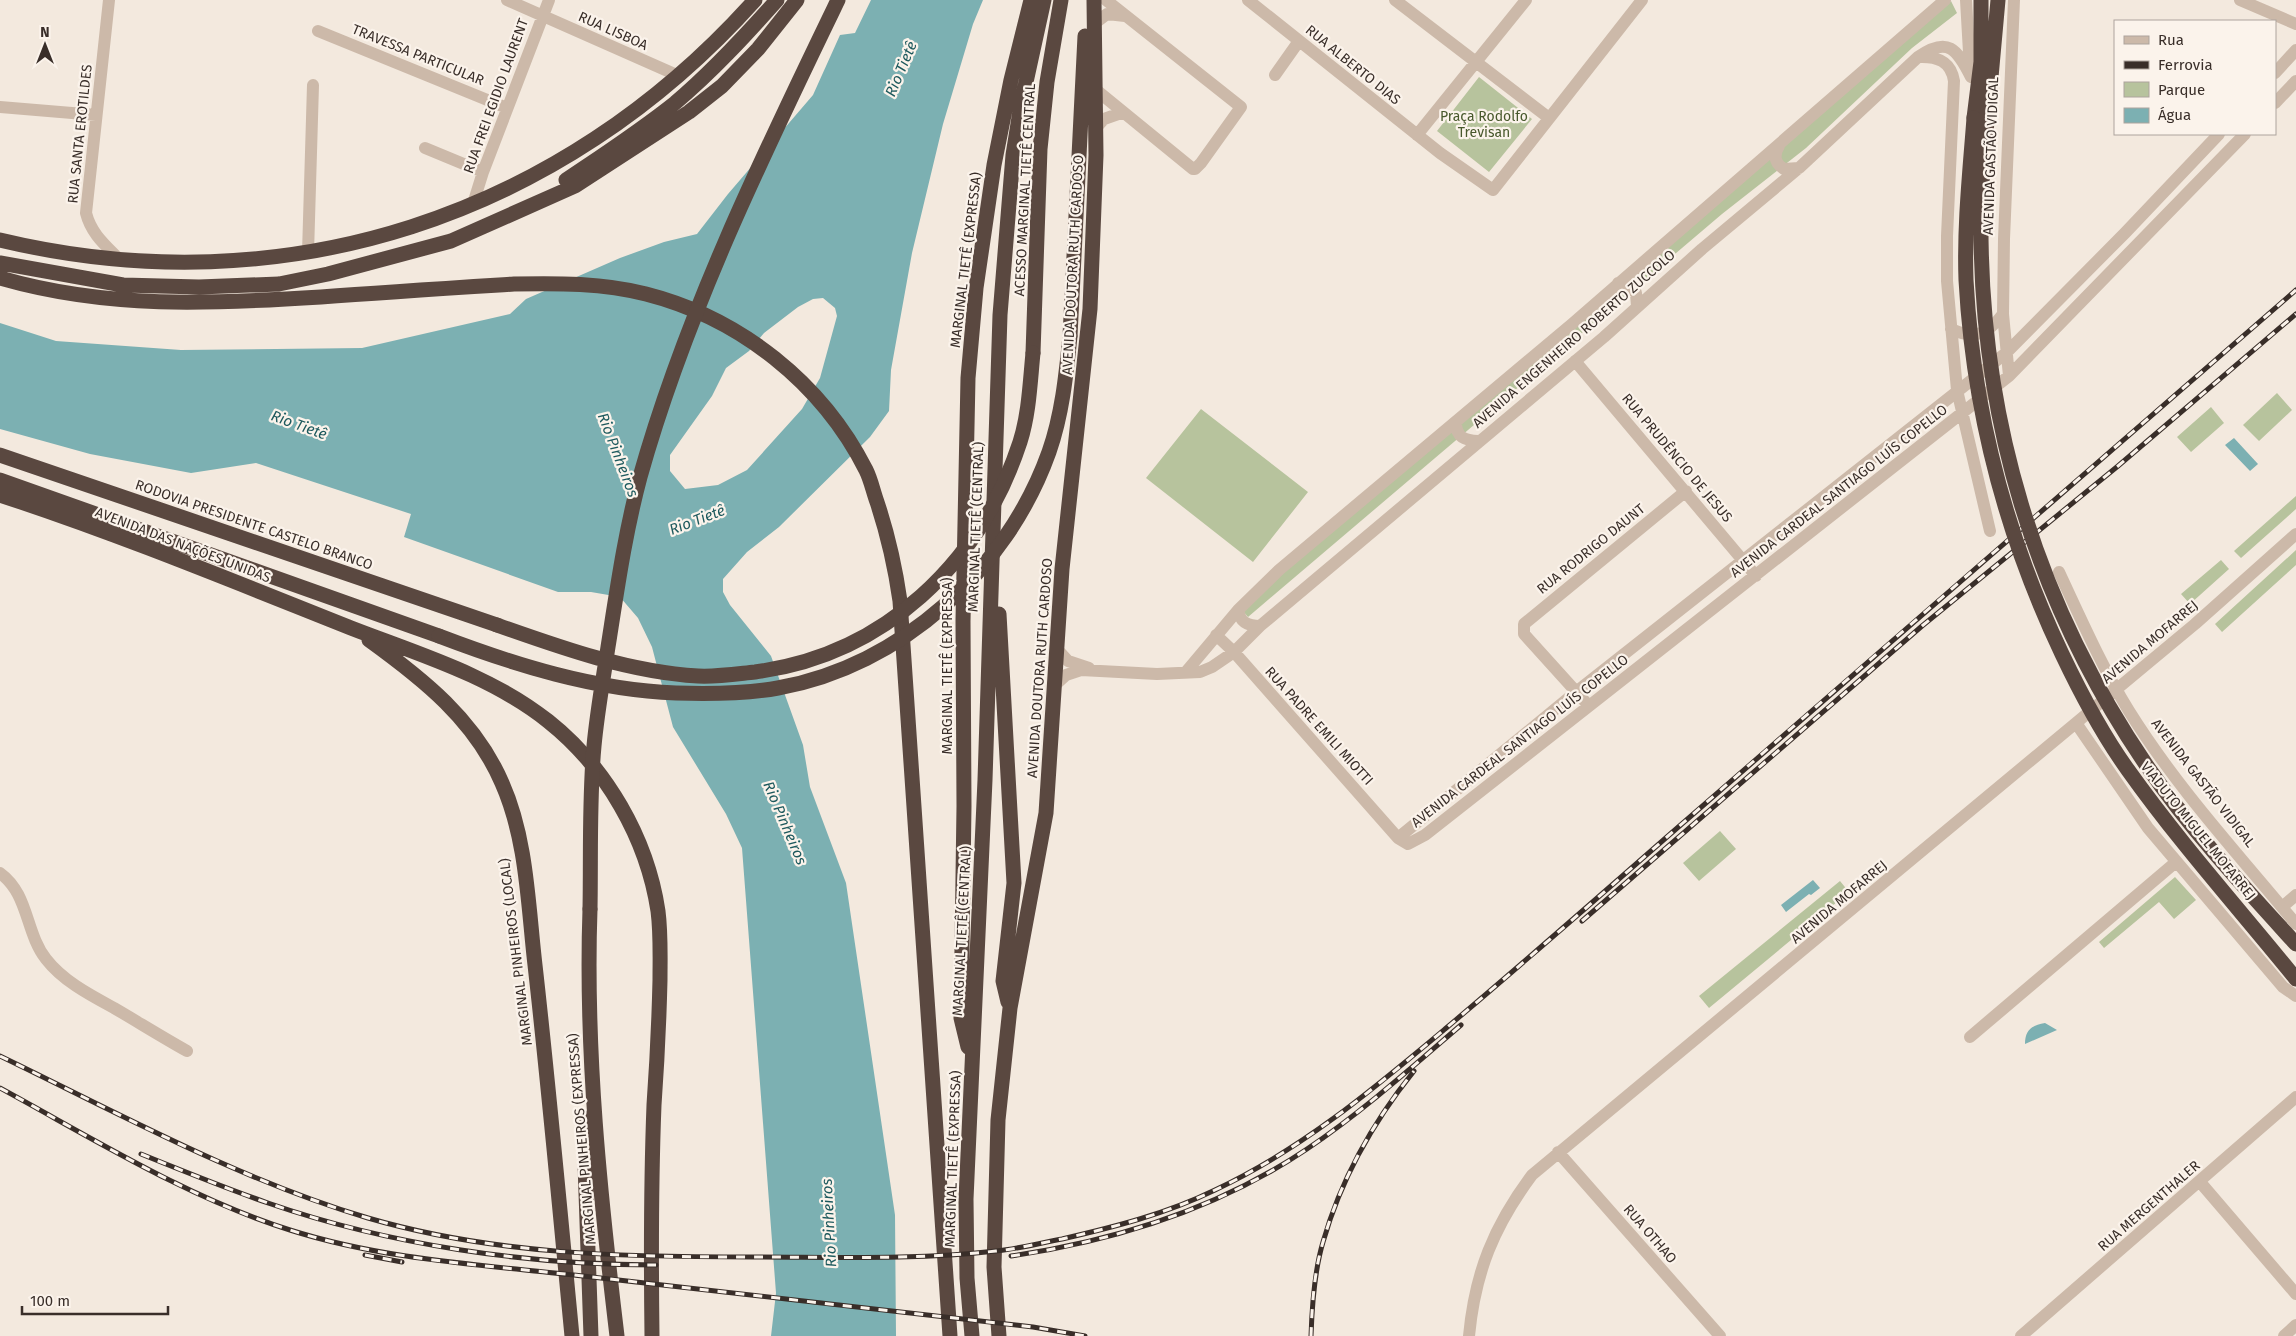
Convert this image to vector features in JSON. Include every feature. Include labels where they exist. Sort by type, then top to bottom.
[{"type":"highway","points":[[0,240],[80,256],[180,263],[250,260],[308,253],[398,232],[520,184],[615,126],[679,76],[725,34],[755,0]]},
{"type":"highway","points":[[528,206],[641,129],[676,102],[745,36],[777,0]]},
{"type":"highway","points":[[0,263],[123,286],[198,287],[279,284],[328,274],[451,241],[575,186],[689,112],[722,86],[758,49],[797,0]]},
{"type":"highway","name":"MARGINAL PINHEIROS (EXPRESSA)","points":[[617,1336],[592,1100],[587,983],[594,748],[614,613],[626,541],[640,478],[680,354],[711,277],[838,0]]},
{"type":"highway","name":"MARGINAL TIETÊ (EXPRESSA)","points":[[972,1336],[967,1287],[966,1200],[972,1058],[965,1038],[962,1018],[963,621],[968,378],[977,280],[994,164],[1011,80],[1031,0]]},
{"type":"highway","name":"MARGINAL TIETÊ (CENTRAL)","points":[[972,1058],[986,771],[990,570],[1000,315],[1013,155],[1021,105],[1044,0]]},
{"type":"highway","name":"ACESSO MARGINAL TIETÊ CENTRAL","points":[[497,625],[621,664],[662,673],[701,676],[740,674],[791,666],[838,649],[878,628],[910,607],[942,578],[976,535],[994,504],[1020,441],[1027,414],[1033,353],[1040,149],[1047,82],[1060,0]]},
{"type":"highway","points":[[0,480],[483,653],[575,680],[676,693],[743,692],[777,688],[844,669],[894,643],[925,623],[953,599],[1002,542],[1025,504],[1048,452],[1060,410],[1070,336],[1077,155],[1087,0]]},
{"type":"highway","name":"AVENIDA DOUTORA RUTH CARDOSO","points":[[999,1336],[994,1267],[998,1120],[1010,1008],[1046,813],[1066,528],[1088,335],[1096,200],[1094,0]]},
{"type":"highway","name":"AVENIDA GASTÃO VIDIGAL","points":[[1978,113],[1981,62],[1981,0]]},
{"type":"highway","name":"AVENIDA GASTÃO VIDIGAL","points":[[1978,113],[1998,0]]},
{"type":"highway","name":"VIADUTO MIGUEL MOFARREJ","points":[[1978,113],[1986,330],[2004,444],[2042,568],[2083,662],[2147,766],[2222,862],[2296,944]]},
{"type":"highway","name":"VIADUTO MIGUEL MOFARREJ","points":[[1978,113],[1966,238],[1966,279],[1972,351],[1990,451],[2009,520],[2027,574],[2044,617],[2082,696],[2127,769],[2179,838],[2296,979]]},
{"type":"highway","points":[[0,278],[82,296],[140,301],[217,303],[514,284],[556,283],[601,286],[646,294],[723,323],[786,367],[810,390],[844,432],[867,472],[888,532],[900,601],[950,1336]]},
{"type":"highway","points":[[997,412],[1006,430],[998,573],[1002,700],[1014,883],[1003,981],[1010,1008]]},
{"type":"highway","name":"RODOVIA PRESIDENTE CASTELO BRANCO","points":[[0,455],[497,625]]},
{"type":"highway","name":"AVENIDA DAS NAÇÕES UNIDAS","points":[[0,495],[166,555],[354,629]]},
{"type":"highway","points":[[354,629],[428,657],[487,683],[548,721],[582,752],[609,788],[632,827],[641,848],[653,885],[658,915],[660,949],[659,1018],[650,1194],[652,1336]]},
{"type":"highway","name":"MARGINAL PINHEIROS (LOCAL)","points":[[354,629],[421,678],[458,714],[487,754],[502,783],[513,812],[522,854],[541,1021],[572,1336]]},
{"type":"highway","points":[[591,1336],[585,1164],[586,1124],[592,1100]]},
{"type":"street","name":"RUA SANTA EROTILDES","points":[[109,0],[86,213],[89,225],[96,237],[119,259]]},
{"type":"street","name":"RUA LISBOA","points":[[506,0],[679,76]]},
{"type":"street","name":"RUA FREI EGIDIO LAURENT","points":[[473,204],[483,172],[549,0]]},
{"type":"street","points":[[1095,89],[1190,168],[1196,169],[1240,112],[1241,106],[1106,0]]},
{"type":"street","name":"RUA ALBERTO DIAS","points":[[1248,0],[1440,153],[1493,190],[1549,118]]},
{"type":"street","points":[[1395,0],[1549,118],[1642,0]]},
{"type":"street","points":[[1417,135],[1526,0]]},
{"type":"street","name":"AVENIDA ENGENHEIRO ROBERTO ZUCCOLO","points":[[1185,673],[1238,610],[1279,570],[1456,422],[1779,146],[1945,0]]},
{"type":"street","name":"AVENIDA GASTÃO VIDIGAL","points":[[1966,0],[1970,77],[1978,113]]},
{"type":"street","name":"AVENIDA GASTÃO VIDIGAL","points":[[2009,376],[2003,314],[2014,0]]},
{"type":"street","points":[[2240,0],[2296,24]]},
{"type":"street","points":[[1094,24],[1107,14],[1125,16]]},
{"type":"street","name":"TRAVESSA PARTICULAR","points":[[318,31],[507,108]]},
{"type":"street","points":[[1275,75],[1299,41]]},
{"type":"street","name":"AVENIDA ENGENHEIRO ROBERTO ZUCCOLO","points":[[1055,685],[1072,672],[1096,670],[1185,673],[1212,667],[1234,652],[1260,626],[1575,361],[1799,168],[1918,56],[1937,46],[1950,48],[1962,59],[1970,77]]},
{"type":"street","points":[[2276,72],[2296,50]]},
{"type":"street","points":[[1918,56],[1931,56],[1943,61],[1949,67],[1954,81],[1947,236],[1947,281],[1957,390],[1990,531]]},
{"type":"street","points":[[2276,102],[2296,81]]},
{"type":"street","points":[[308,253],[313,85]]},
{"type":"street","points":[[0,107],[96,115]]},
{"type":"street","points":[[1095,129],[1104,119],[1122,113]]},
{"type":"street","name":"AVENIDA CARDEAL SANTIAGO LUÍS COPELLO","points":[[2218,135],[2125,234],[2006,353],[1743,560],[1660,628],[1576,692],[1398,838],[1406,844],[1418,840],[2009,376],[2244,135]]},
{"type":"street","points":[[1779,146],[1775,152],[1775,159],[1778,165],[1784,169],[1799,168]]},
{"type":"street","points":[[425,148],[483,172]]},
{"type":"street","points":[[1618,283],[1625,284],[1636,292],[1637,306]]},
{"type":"street","points":[[1951,329],[1962,334],[1978,334],[1995,325],[2003,314]]},
{"type":"street","name":"RUA PRUDÊNCIO DE JESUS","points":[[1575,361],[1756,576]]},
{"type":"street","points":[[1456,422],[1456,430],[1459,436],[1466,440],[1478,441]]},
{"type":"street","name":"RUA RODRIGO DAUNT","points":[[1576,692],[1524,634],[1523,627],[1530,617],[1686,491]]},
{"type":"street","name":"AVENIDA MOFARREJ","points":[[1469,1336],[1476,1288],[1496,1231],[1532,1175],[1702,1036],[2195,624],[2296,534]]},
{"type":"street","name":"AVENIDA GASTÃO VIDIGAL","points":[[2059,572],[2116,689],[2148,740],[2199,808],[2296,924]]},
{"type":"street","points":[[1238,610],[1239,616],[1247,625],[1260,626]]},
{"type":"street","points":[[1660,628],[1671,642]]},
{"type":"street","name":"RUA PADRE EMILI MIOTTI","points":[[1216,635],[1234,652],[1398,838]]},
{"type":"street","name":"AVENIDA ENGENHEIRO ROBERTO ZUCCOLO","points":[[1057,649],[1068,661],[1096,670]]},
{"type":"street","points":[[1576,692],[1589,706]]},
{"type":"street","points":[[2076,723],[2148,828],[2283,987],[2296,996]]},
{"type":"street","points":[[2107,769],[2122,750],[2132,744],[2148,740]]},
{"type":"street","points":[[1970,1037],[2176,862]]},
{"type":"street","points":[[0,872],[11,882],[18,893],[37,946],[46,960],[82,990],[187,1051]]},
{"type":"street","points":[[2282,907],[2296,894]]},
{"type":"street","name":"RUA MERGENTHALER","points":[[2021,1336],[2296,1097]]},
{"type":"street","name":"RUA OTHAO","points":[[1558,1152],[1720,1336]]},
{"type":"street","points":[[2200,1182],[2296,1294]]},
{"type":"street","points":[[2284,1336],[2296,1325]]},
{"type":"green space","points":[[1951,1],[1957,13],[1912,48],[1806,148],[1722,214],[1248,617],[1241,609]]},
{"type":"green space","name":"Praça Rodolfo Trevisan","points":[[1479,77],[1532,119],[1489,172],[1437,131]]},
{"type":"green space","points":[[2277,393],[2292,410],[2259,441],[2243,425]]},
{"type":"green space","points":[[2211,407],[2224,423],[2191,452],[2177,437]]},
{"type":"green space","points":[[1201,409],[1308,492],[1253,562],[1146,478]]},
{"type":"green space","points":[[2296,496],[2296,509],[2241,558],[2234,551]]},
{"type":"green space","points":[[2296,550],[2296,565],[2222,632],[2215,624]]},
{"type":"green space","points":[[2221,560],[2229,569],[2190,604],[2181,594]]},
{"type":"green space","points":[[1720,831],[1736,849],[1699,881],[1683,863]]},
{"type":"green space","points":[[2175,877],[2196,900],[2174,919],[2159,902],[2104,948],[2099,942]]},
{"type":"green space","points":[[1840,881],[1849,892],[1709,1008],[1699,996]]},
{"type":"water","points":[[871,0],[983,0],[973,24],[943,124],[912,253],[891,370],[889,411],[870,437],[779,527],[747,552],[723,579],[723,592],[730,605],[771,656],[803,745],[810,787],[846,883],[895,1215],[896,1336],[771,1336],[776,1293],[742,848],[726,814],[673,727],[652,647],[638,618],[620,597],[591,592],[558,592],[404,537],[411,514],[256,463],[191,473],[90,454],[0,429],[0,323],[56,341],[181,350],[362,348],[510,314],[526,299],[620,258],[664,242],[697,234],[728,194],[813,95],[840,35],[855,33]],"holes":[[[823,298],[835,308],[837,316],[820,378],[802,409],[747,470],[718,485],[685,489],[670,471],[670,455],[712,396],[726,368],[749,351],[764,333],[798,307],[813,299]]]},
{"type":"water","points":[[2234,438],[2258,464],[2250,471],[2225,445]]},
{"type":"water","points":[[1813,880],[1820,888],[1786,912],[1781,905]]},
{"type":"water","points":[[2045,1023],[2057,1030],[2025,1044],[2026,1035],[2030,1029]]},
{"type":"railway","points":[[0,1056],[135,1123],[273,1185],[320,1203],[416,1230],[512,1247],[657,1256],[936,1256],[1021,1247],[1101,1230],[1159,1213],[1196,1199],[1247,1174],[1335,1117],[1390,1075],[1529,957],[2296,290]]},
{"type":"railway","points":[[1582,921],[1922,626],[2118,466],[2296,314]]},
{"type":"railway","points":[[1011,1256],[1050,1250],[1127,1231],[1202,1205],[1238,1188],[1273,1170],[1327,1135],[1386,1089],[1461,1025]]},
{"type":"railway","points":[[1311,1336],[1317,1265],[1330,1219],[1360,1152],[1385,1110],[1414,1071]]},
{"type":"railway","points":[[0,1088],[106,1147],[178,1184],[252,1217],[326,1240],[398,1255],[472,1265],[1033,1327],[1085,1336]]},
{"type":"railway","points":[[141,1154],[268,1203],[314,1218],[410,1241],[459,1250],[558,1261],[656,1265]]},
{"type":"railway","points":[[365,1255],[402,1262]]},
{"type":"water label","name":"Rio Tietê","points":[[901,69]]},
{"type":"water label","name":"Rio Tietê","points":[[299,425]]},
{"type":"water label","name":"Rio Pinheiros","points":[[618,455]]},
{"type":"water label","name":"Rio Tietê","points":[[697,520]]},
{"type":"water label","name":"Rio Pinheiros","points":[[785,823]]},
{"type":"water label","name":"Rio Pinheiros","points":[[829,1223]]}]
